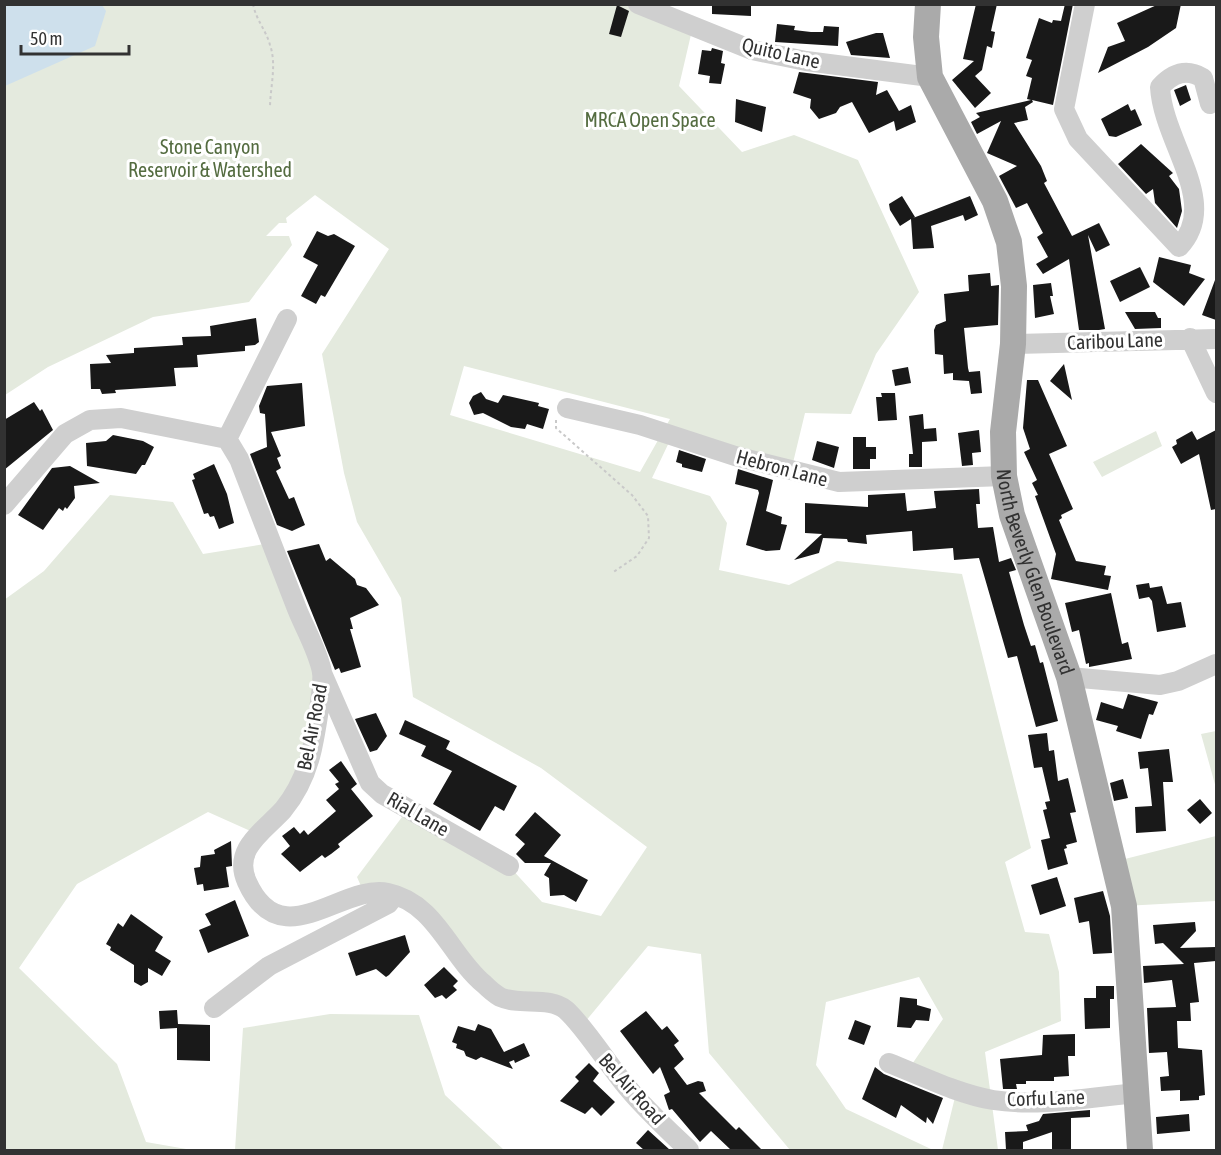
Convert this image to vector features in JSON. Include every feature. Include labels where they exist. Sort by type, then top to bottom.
[{"type":"main road","name":"North Beverly Glen Boulevard","points":[[928,4],[926,36],[930,77],[995,201],[1008,242],[1014,286],[1013,344],[1003,432],[1004,476],[1012,515],[1069,677],[1124,906],[1140,1150]]},
{"type":"street","name":"Quito Lane","points":[[638,4],[752,50],[806,61],[930,77]]},
{"type":"street","points":[[1085,4],[1064,98],[1064,109],[1078,139],[1179,247],[1198,237],[1208,217],[1212,193],[1204,174],[1167,118],[1161,102],[1160,87],[1168,78],[1183,72],[1193,72],[1203,78],[1210,104]]},
{"type":"street","points":[[4,504],[65,434],[90,420],[121,418],[227,439],[287,319]]},
{"type":"street","points":[[1190,338],[1216,393]]},
{"type":"street","name":"Caribou Lane","points":[[1013,344],[1216,339]]},
{"type":"street","name":"Hebron Lane","points":[[567,408],[640,425],[735,456],[839,482],[1004,476]]},
{"type":"street","name":"Bel Air Road","points":[[227,439],[239,459],[322,673],[312,749],[302,780],[284,809],[257,834],[243,856],[246,880],[260,904],[284,916],[323,911],[364,893],[395,895],[422,908],[481,983],[500,997],[565,1008],[628,1089],[689,1150]]},
{"type":"street","points":[[1069,677],[1160,685],[1178,681],[1216,664]]},
{"type":"street","name":"Rial Lane","points":[[322,673],[370,783],[382,794],[509,866]]},
{"type":"street","points":[[214,1008],[269,966],[388,904],[395,895]]},
{"type":"street","name":"Corfu Lane","points":[[889,1063],[966,1093],[993,1100],[1022,1102],[1137,1093]]},
{"type":"path","points":[[254,4],[255,16],[271,46],[273,80],[270,108]]},
{"type":"path","points":[[567,408],[557,414],[555,428],[632,495],[648,516],[649,538],[637,556],[612,573]]},
{"type":"green space","points":[[5,5],[664,5],[693,26],[679,86],[742,152],[794,135],[858,160],[919,292],[876,354],[851,414],[805,413],[791,471],[673,434],[652,478],[710,496],[727,523],[719,570],[789,585],[837,561],[962,574],[1031,848],[1005,862],[1025,932],[1049,934],[1059,972],[1061,1021],[985,1052],[998,1150],[942,1150],[957,1089],[908,1070],[943,1019],[919,977],[826,1002],[816,1065],[846,1109],[933,1150],[790,1150],[709,1053],[701,954],[648,946],[580,1028],[564,1008],[500,997],[421,908],[364,893],[357,877],[408,809],[509,866],[542,902],[601,916],[647,847],[541,768],[413,697],[401,598],[357,522],[344,473],[322,354],[389,249],[315,195],[286,218],[287,223],[279,223],[266,236],[289,236],[292,245],[249,302],[153,317],[48,367],[5,395],[4,86],[22,77]],"holes":[[[464,366],[670,419],[640,472],[450,415]]]},
{"type":"green space","points":[[1156,431],[1162,446],[1102,477],[1093,462]]},
{"type":"green space","points":[[110,495],[173,502],[203,554],[271,543],[322,673],[302,780],[257,834],[208,812],[77,884],[19,968],[117,1064],[146,1142],[192,1150],[5,1150],[4,600],[44,571]]},
{"type":"green space","points":[[1216,731],[1216,788],[1201,734]]},
{"type":"green space","points":[[1216,836],[1216,901],[1124,906],[1113,862]]},
{"type":"green space","points":[[330,1014],[419,1015],[445,1095],[504,1150],[235,1150],[243,1028]]},
{"type":"water","points":[[4,5],[102,5],[106,11],[95,46],[5,86]]},
{"type":"building","points":[[712,4],[751,4],[751,16],[712,14]]},
{"type":"building","points":[[976,4],[997,4],[991,31],[995,32],[992,48],[987,46],[982,70],[975,76],[991,93],[975,108],[952,80],[974,61],[963,59]]},
{"type":"building","points":[[1065,4],[1073,4],[1053,105],[1032,100],[1033,102],[1025,107],[1028,120],[1014,123],[1041,166],[1047,181],[1044,183],[1072,236],[1099,223],[1110,245],[1096,252],[1088,235],[1105,329],[1099,330],[1079,330],[1069,259],[1043,274],[1036,264],[1048,257],[1037,237],[1043,233],[1027,203],[1016,208],[999,176],[1017,166],[987,153],[1001,121],[977,134],[971,122],[980,117],[976,113],[1031,100],[1027,99],[1032,78],[1026,76],[1032,60],[1026,58],[1039,18],[1052,23],[1053,20],[1061,21]]},
{"type":"building","points":[[1159,4],[1181,4],[1176,28],[1148,47],[1098,73],[1108,47],[1125,41],[1117,23]]},
{"type":"building","points":[[617,5],[629,11],[621,37],[609,34]]},
{"type":"building","points":[[777,24],[795,26],[794,30],[811,32],[823,32],[824,26],[839,27],[838,46],[775,42]]},
{"type":"building","points":[[883,33],[890,58],[851,55],[846,42]]},
{"type":"building","points":[[712,48],[723,51],[721,63],[725,64],[721,84],[709,83],[710,76],[698,74],[702,50],[711,51]]},
{"type":"building","points":[[799,72],[878,82],[876,95],[887,90],[899,111],[911,105],[916,122],[896,131],[894,121],[869,133],[852,102],[840,107],[836,113],[819,119],[810,108],[811,99],[793,93]]},
{"type":"building","points":[[1186,85],[1191,100],[1180,106],[1174,90]]},
{"type":"building","points":[[736,99],[766,107],[762,132],[735,122]]},
{"type":"building","points":[[1128,104],[1131,111],[1135,109],[1142,125],[1116,137],[1109,136],[1101,119]]},
{"type":"building","points":[[1141,144],[1173,173],[1169,176],[1179,189],[1182,211],[1177,228],[1155,203],[1153,189],[1146,194],[1118,164]]},
{"type":"building","points":[[902,196],[915,217],[913,218],[970,196],[978,215],[965,221],[963,215],[931,226],[934,248],[913,249],[911,219],[900,226],[890,210],[889,204]]},
{"type":"building","points":[[317,231],[328,236],[334,234],[355,246],[325,297],[321,295],[316,304],[301,296],[318,265],[303,257]]},
{"type":"building","points":[[1159,257],[1191,265],[1189,273],[1205,279],[1184,306],[1153,282]]},
{"type":"building","points":[[1140,267],[1150,287],[1120,302],[1110,281]]},
{"type":"building","points":[[990,273],[991,286],[999,285],[998,325],[964,328],[969,372],[980,371],[982,393],[971,394],[969,381],[953,380],[953,373],[944,374],[943,355],[935,354],[934,330],[936,325],[946,321],[944,294],[969,291],[968,275]]},
{"type":"building","points":[[1216,280],[1216,320],[1202,315]]},
{"type":"building","points":[[1051,283],[1053,296],[1050,296],[1054,314],[1035,318],[1033,285]]},
{"type":"building","points":[[1125,312],[1155,312],[1158,318],[1161,318],[1161,328],[1135,329]]},
{"type":"building","points":[[256,318],[259,342],[245,346],[245,351],[197,355],[198,367],[174,368],[176,386],[115,390],[116,393],[102,394],[100,389],[91,389],[90,364],[111,363],[106,355],[134,353],[134,348],[183,345],[182,337],[211,336],[210,326]]},
{"type":"building","points":[[1064,364],[1072,400],[1050,381]]},
{"type":"building","points":[[908,367],[911,383],[895,386],[892,370]]},
{"type":"building","points":[[1027,380],[1038,380],[1067,446],[1049,454],[1073,509],[1061,515],[1062,518],[1059,520],[1076,561],[1106,566],[1104,575],[1111,576],[1108,590],[1051,579],[1056,554],[1035,496],[1038,495],[1032,483],[1037,480],[1024,452],[1030,449],[1023,428]]},
{"type":"building","points":[[302,383],[305,426],[271,432],[281,456],[277,458],[281,468],[276,471],[289,499],[294,497],[305,525],[292,531],[277,525],[250,454],[267,447],[265,414],[260,413],[259,406],[267,386]]},
{"type":"building","points":[[481,392],[486,399],[498,403],[503,395],[539,403],[538,406],[549,409],[543,429],[527,424],[525,429],[511,427],[483,413],[474,415],[469,403],[473,396]]},
{"type":"building","points":[[881,393],[895,393],[897,420],[878,421],[876,397],[882,397]]},
{"type":"building","points":[[34,402],[40,411],[42,409],[53,430],[4,470],[4,420]]},
{"type":"building","points":[[923,414],[924,429],[936,428],[937,441],[922,442],[922,467],[909,467],[909,454],[913,454],[909,416]]},
{"type":"building","points":[[979,430],[981,452],[972,453],[973,465],[962,466],[958,433]]},
{"type":"building","points":[[1216,430],[1216,509],[1211,510],[1199,454],[1181,464],[1172,447],[1177,444],[1176,440],[1192,431],[1197,440]]},
{"type":"building","points":[[113,435],[143,441],[154,447],[145,465],[142,465],[136,474],[87,466],[86,443],[106,441]]},
{"type":"building","points":[[853,437],[866,437],[866,447],[876,447],[876,459],[870,459],[870,469],[853,469]]},
{"type":"building","points":[[817,441],[839,447],[834,468],[812,460]]},
{"type":"building","points":[[679,450],[706,459],[702,472],[682,467],[682,464],[676,462]]},
{"type":"building","points":[[214,464],[227,494],[234,523],[219,529],[214,516],[204,514],[192,480],[195,479],[193,474]]},
{"type":"building","points":[[70,466],[100,483],[74,486],[75,498],[67,509],[65,507],[63,511],[59,508],[43,530],[18,515],[52,468]]},
{"type":"building","points":[[738,469],[773,480],[766,511],[782,517],[781,524],[787,525],[780,550],[766,551],[746,545],[759,493],[758,490],[735,484]]},
{"type":"building","points":[[979,489],[980,504],[976,504],[978,528],[993,527],[999,562],[1011,558],[1016,570],[1009,572],[1031,646],[1035,645],[1040,663],[1043,662],[1058,721],[1036,727],[1017,656],[1008,658],[979,558],[954,560],[953,548],[913,551],[912,531],[866,535],[867,544],[848,542],[847,539],[823,538],[819,553],[794,560],[822,534],[805,533],[805,503],[868,507],[868,495],[905,493],[907,511],[936,508],[934,491]]},
{"type":"building","points":[[319,544],[326,561],[330,558],[355,579],[357,585],[366,588],[379,605],[350,618],[353,629],[350,629],[361,667],[341,673],[339,668],[335,670],[287,551]]},
{"type":"building","points":[[1149,583],[1150,588],[1162,586],[1167,604],[1181,602],[1186,627],[1157,632],[1152,601],[1149,597],[1139,599],[1136,585]]},
{"type":"building","points":[[1111,593],[1122,644],[1128,642],[1132,659],[1089,667],[1089,663],[1086,664],[1079,630],[1072,632],[1065,603]]},
{"type":"building","points":[[1128,694],[1158,702],[1153,715],[1149,714],[1141,739],[1116,731],[1118,726],[1096,720],[1101,702],[1123,709]]},
{"type":"building","points":[[376,713],[387,736],[377,750],[370,752],[355,719]]},
{"type":"building","points":[[405,720],[450,741],[446,749],[517,786],[504,811],[495,806],[480,831],[433,804],[452,771],[421,756],[426,746],[399,734]]},
{"type":"building","points":[[1047,733],[1049,751],[1054,750],[1058,781],[1068,778],[1076,812],[1070,813],[1077,842],[1066,845],[1067,848],[1064,849],[1068,864],[1048,870],[1041,840],[1050,838],[1043,810],[1047,809],[1045,802],[1050,801],[1042,767],[1034,768],[1028,735]]},
{"type":"building","points":[[1169,749],[1173,782],[1163,782],[1166,831],[1136,833],[1135,807],[1152,806],[1148,768],[1140,769],[1138,752]]},
{"type":"building","points":[[341,761],[357,784],[351,789],[373,816],[338,844],[340,847],[331,854],[325,858],[322,855],[300,872],[281,854],[290,846],[282,836],[294,827],[300,834],[304,830],[308,835],[336,811],[326,800],[339,789],[335,784],[339,782],[329,770]]},
{"type":"building","points":[[1123,779],[1128,798],[1114,801],[1110,783]]},
{"type":"building","points":[[1200,799],[1212,813],[1200,824],[1187,810]]},
{"type":"building","points":[[535,812],[561,835],[544,856],[588,880],[576,902],[564,895],[550,896],[549,878],[544,875],[551,863],[525,863],[516,854],[525,844],[515,835]]},
{"type":"building","points":[[231,841],[232,866],[226,867],[229,887],[204,891],[203,884],[197,885],[194,868],[200,867],[201,856],[215,854],[214,850]]},
{"type":"building","points":[[1057,877],[1066,906],[1040,915],[1031,885]]},
{"type":"building","points":[[1103,891],[1110,916],[1112,953],[1093,954],[1089,921],[1079,923],[1074,898]]},
{"type":"building","points":[[235,900],[249,936],[208,953],[199,930],[211,925],[205,914]]},
{"type":"building","points":[[131,914],[163,937],[155,951],[171,961],[162,976],[148,968],[148,982],[141,986],[134,982],[134,965],[110,950],[111,947],[106,944],[118,923],[123,927]]},
{"type":"building","points":[[1195,922],[1196,931],[1180,948],[1216,947],[1216,961],[1194,963],[1199,1002],[1190,1003],[1191,1021],[1177,1021],[1178,1048],[1202,1050],[1205,1095],[1199,1096],[1199,1100],[1180,1101],[1180,1090],[1161,1091],[1160,1077],[1169,1076],[1167,1052],[1149,1053],[1147,1008],[1176,1007],[1172,980],[1144,983],[1143,966],[1184,964],[1163,943],[1155,944],[1153,925]]},
{"type":"building","points":[[405,935],[410,952],[389,975],[386,977],[376,969],[356,976],[348,953]]},
{"type":"building","points":[[444,967],[458,981],[453,986],[457,990],[446,999],[442,995],[435,998],[424,985]]},
{"type":"building","points":[[1096,986],[1114,986],[1114,999],[1110,999],[1110,1028],[1085,1029],[1084,998],[1096,998]]},
{"type":"building","points":[[900,997],[917,999],[917,1005],[931,1009],[929,1021],[916,1020],[911,1028],[897,1027]]},
{"type":"building","points":[[177,1010],[178,1024],[210,1025],[210,1061],[177,1060],[177,1028],[160,1029],[159,1011]]},
{"type":"building","points":[[646,1011],[662,1030],[667,1026],[679,1041],[674,1045],[684,1059],[674,1068],[687,1085],[698,1081],[703,1082],[706,1091],[699,1093],[736,1130],[739,1127],[762,1150],[731,1150],[711,1131],[700,1142],[672,1109],[669,1110],[664,1095],[670,1092],[660,1067],[653,1074],[620,1031]]},
{"type":"building","points":[[855,1020],[871,1026],[864,1045],[848,1039]]},
{"type":"building","points":[[478,1024],[491,1029],[504,1052],[524,1043],[530,1056],[515,1063],[514,1060],[509,1062],[513,1069],[481,1057],[476,1060],[466,1056],[464,1051],[456,1048],[457,1044],[452,1042],[458,1026],[475,1031]]},
{"type":"building","points":[[1075,1034],[1075,1056],[1068,1056],[1069,1076],[1054,1077],[1054,1081],[1026,1081],[1026,1084],[1016,1084],[1017,1089],[1003,1089],[1000,1059],[1042,1055],[1043,1035]]},
{"type":"building","points":[[589,1063],[599,1073],[593,1081],[615,1102],[601,1116],[592,1107],[585,1114],[560,1101],[579,1081],[575,1077]]},
{"type":"building","points":[[875,1067],[884,1074],[943,1098],[933,1124],[927,1117],[926,1123],[901,1105],[896,1118],[862,1099]]},
{"type":"building","points":[[1090,1110],[1090,1117],[1071,1118],[1071,1150],[1052,1150],[1052,1132],[1023,1142],[1023,1150],[1006,1150],[1005,1132],[1028,1131],[1026,1125],[1039,1121],[1043,1114]]},
{"type":"building","points":[[1189,1114],[1190,1131],[1157,1134],[1156,1117]]},
{"type":"building","points":[[648,1130],[670,1150],[644,1150],[636,1143]]},
{"type":"park label","name":"MRCA Open Space","points":[[650,120]]},
{"type":"park label","name":"Stone Canyon Reservoir & Watershed","points":[[210,158]]}]
